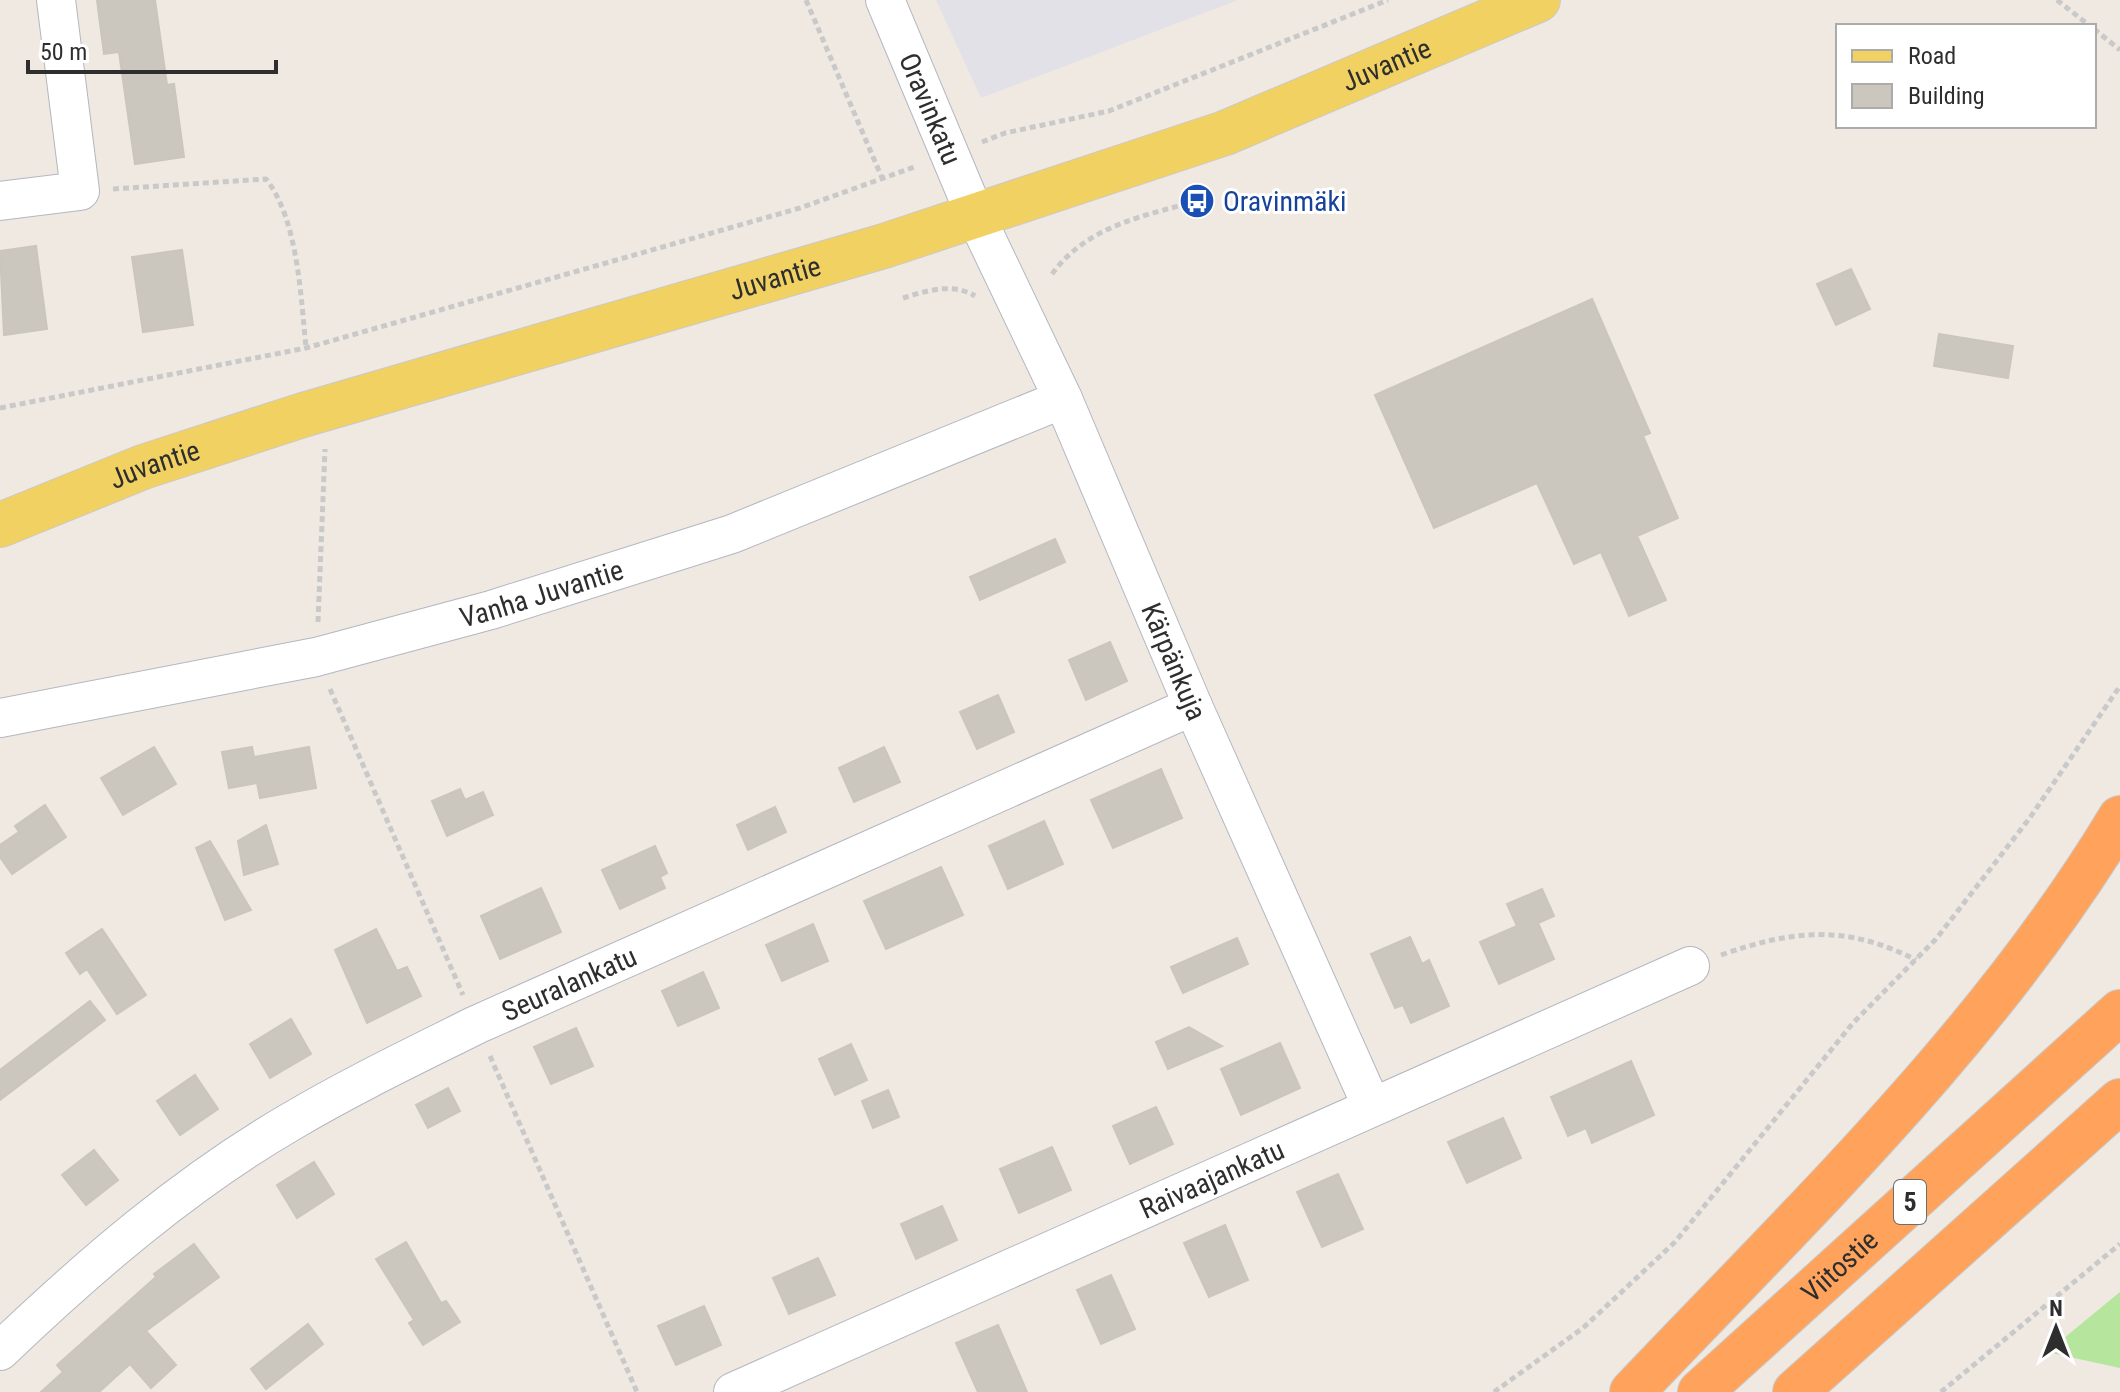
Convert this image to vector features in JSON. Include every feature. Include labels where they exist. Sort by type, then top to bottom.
[{"type":"highway","points":[[1632,1392],[1949,1053],[2042,933],[2120,818]]},
{"type":"highway","name":"Viitostie","points":[[1700,1392],[2120,1012]]},
{"type":"highway","name":"5","points":[[1795,1392],[2120,1101]]},
{"type":"main road","name":"Juvantie","points":[[0,525],[143,467],[323,409],[976,217],[1225,133],[1538,0]]},
{"type":"street","points":[[0,201],[80,191],[56,0]]},
{"type":"street","name":"Oravinkatu","points":[[885,0],[976,217]]},
{"type":"street","name":"Kärpänkuja","points":[[976,217],[1063,399],[1193,706],[1372,1107]]},
{"type":"street","name":"Vanha Juvantie","points":[[0,718],[316,657],[491,610],[732,534],[1063,399]]},
{"type":"street","name":"Seuralankatu","points":[[0,1351],[110,1250],[204,1179],[290,1122],[372,1076],[476,1025],[1193,706]]},
{"type":"street","name":"Raivaajankatu","points":[[733,1392],[1690,966]]},
{"type":"path","points":[[806,0],[882,178]]},
{"type":"path","points":[[0,408],[306,348],[800,208],[1005,133],[1109,111],[1388,0]]},
{"type":"path","points":[[2057,0],[2088,24]]},
{"type":"path","points":[[2096,30],[2120,50]]},
{"type":"path","points":[[80,191],[266,179],[273,188],[292,243],[306,348]]},
{"type":"path","points":[[1052,274],[1068,252],[1096,233],[1197,201]]},
{"type":"path","points":[[903,298],[930,289],[955,289],[971,293],[981,301]]},
{"type":"path","points":[[316,657],[326,464],[323,409]]},
{"type":"path","points":[[1494,1392],[1583,1328],[1675,1242],[1853,1023],[1916,960],[2029,819],[2120,686]]},
{"type":"path","points":[[1690,966],[1765,940],[1805,935],[1879,941],[1916,960]]},
{"type":"path","points":[[1941,1392],[2120,1244]]},
{"type":"shaded area","points":[[936,0],[1238,0],[981,98]]},
{"type":"green space","points":[[2120,1292],[2120,1368],[2047,1352]]},
{"type":"building","points":[[97,0],[155,0],[167,85],[174,84],[184,157],[135,164],[119,52],[104,54]]},
{"type":"building","points":[[36,246],[47,329],[4,335],[0,251]]},
{"type":"building","points":[[182,250],[193,325],[143,332],[132,257]]},
{"type":"building","points":[[1851,269],[1870,309],[1836,325],[1817,284]]},
{"type":"building","points":[[1592,299],[1650,433],[1643,436],[1678,518],[1637,536],[1666,600],[1629,616],[1601,552],[1574,564],[1537,483],[1434,528],[1375,395]]},
{"type":"building","points":[[1939,334],[2013,346],[2008,378],[1934,366]]},
{"type":"building","points":[[1055,539],[1065,562],[980,600],[970,577]]},
{"type":"building","points":[[1110,642],[1127,681],[1086,700],[1069,660]]},
{"type":"building","points":[[998,695],[1014,732],[977,749],[960,712]]},
{"type":"building","points":[[154,747],[176,784],[123,815],[101,778]]},
{"type":"building","points":[[252,747],[254,757],[309,747],[316,788],[260,798],[257,783],[229,788],[222,752]]},
{"type":"building","points":[[884,747],[900,782],[854,802],[839,768]]},
{"type":"building","points":[[1161,769],[1182,818],[1113,848],[1091,800]]},
{"type":"building","points":[[460,789],[465,800],[483,792],[493,815],[447,836],[432,801]]},
{"type":"building","points":[[45,805],[66,837],[12,874],[0,857],[0,845],[19,832],[15,826]]},
{"type":"building","points":[[775,807],[786,832],[748,850],[737,825]]},
{"type":"building","points":[[1044,821],[1063,864],[1008,889],[989,846]]},
{"type":"building","points":[[266,825],[278,864],[244,875],[238,841]]},
{"type":"building","points":[[210,841],[251,910],[225,920],[196,848]]},
{"type":"building","points":[[655,846],[667,873],[660,877],[665,888],[620,909],[602,870]]},
{"type":"building","points":[[941,867],[963,915],[886,949],[864,901]]},
{"type":"building","points":[[541,888],[561,932],[500,959],[481,916]]},
{"type":"building","points":[[1542,889],[1554,916],[1538,923],[1554,959],[1499,984],[1480,942],[1517,926],[1507,904]]},
{"type":"building","points":[[813,924],[828,961],[782,981],[766,945]]},
{"type":"building","points":[[102,929],[146,995],[117,1014],[87,969],[80,974],[66,953]]},
{"type":"building","points":[[376,929],[397,971],[407,967],[421,996],[367,1023],[335,950]]},
{"type":"building","points":[[1410,937],[1422,964],[1429,960],[1449,1006],[1411,1023],[1403,1005],[1395,1008],[1371,954]]},
{"type":"building","points":[[1237,938],[1248,964],[1183,993],[1171,967]]},
{"type":"building","points":[[703,972],[719,1008],[678,1026],[662,991]]},
{"type":"building","points":[[90,1001],[105,1020],[0,1100],[0,1070]]},
{"type":"building","points":[[291,1019],[311,1054],[270,1078],[250,1044]]},
{"type":"building","points":[[1189,1027],[1222,1046],[1168,1069],[1156,1042]]},
{"type":"building","points":[[576,1028],[593,1066],[551,1084],[534,1047]]},
{"type":"building","points":[[1280,1043],[1300,1088],[1241,1115],[1221,1069]]},
{"type":"building","points":[[851,1044],[867,1080],[835,1095],[819,1059]]},
{"type":"building","points":[[1631,1061],[1654,1115],[1592,1143],[1586,1128],[1568,1136],[1551,1097]]},
{"type":"building","points":[[195,1075],[218,1109],[180,1135],[157,1101]]},
{"type":"building","points":[[448,1088],[460,1111],[428,1128],[416,1105]]},
{"type":"building","points":[[888,1090],[899,1117],[873,1128],[862,1101]]},
{"type":"building","points":[[1156,1107],[1173,1144],[1130,1164],[1113,1126]]},
{"type":"building","points":[[1503,1118],[1521,1158],[1467,1183],[1448,1142]]},
{"type":"building","points":[[1052,1147],[1071,1190],[1019,1213],[1000,1169]]},
{"type":"building","points":[[94,1150],[118,1180],[86,1205],[62,1175]]},
{"type":"building","points":[[314,1162],[334,1194],[297,1218],[277,1185]]},
{"type":"building","points":[[1338,1174],[1363,1229],[1322,1247],[1297,1192]]},
{"type":"building","points":[[942,1206],[957,1240],[916,1259],[901,1224]]},
{"type":"building","points":[[1225,1225],[1248,1280],[1209,1297],[1184,1243]]},
{"type":"building","points":[[406,1242],[441,1303],[446,1301],[460,1322],[423,1345],[409,1323],[414,1320],[376,1259]]},
{"type":"building","points":[[194,1244],[219,1277],[146,1331],[176,1365],[151,1388],[130,1364],[99,1392],[41,1392],[63,1372],[57,1365],[156,1277],[154,1274]]},
{"type":"building","points":[[818,1258],[835,1295],[789,1314],[773,1278]]},
{"type":"building","points":[[1111,1275],[1135,1329],[1101,1344],[1077,1290]]},
{"type":"building","points":[[704,1306],[721,1345],[676,1365],[658,1326]]},
{"type":"building","points":[[308,1324],[323,1344],[266,1389],[251,1369]]},
{"type":"building","points":[[998,1325],[1027,1392],[978,1392],[956,1343]]},
{"type":"place","name":"Oravinmäki","points":[[1197,201]]}]
